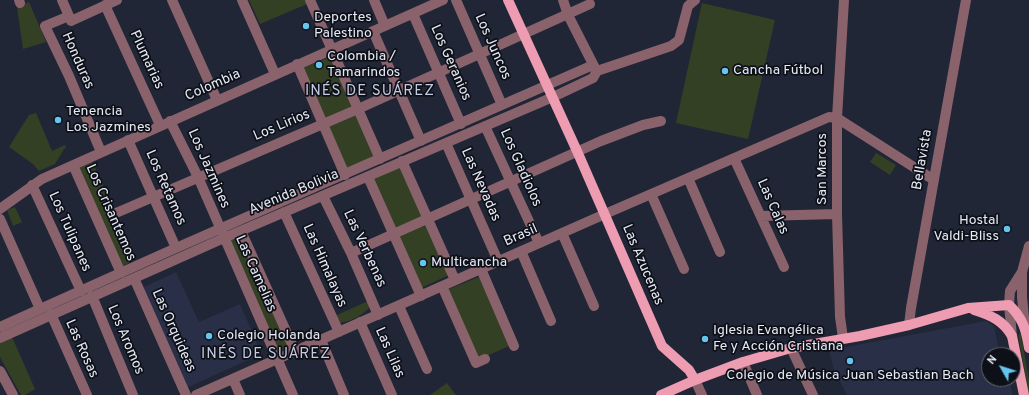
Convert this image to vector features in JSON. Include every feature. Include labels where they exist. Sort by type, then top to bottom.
[{"type":"main road","name":"Las Azucenas","points":[[508,0],[553,97],[662,346],[689,370],[695,380]]},
{"type":"main road","points":[[661,395],[695,380],[743,362],[791,348],[860,336],[909,325],[968,308],[1009,305],[1019,315],[1025,328],[1029,348]]},
{"type":"main road","points":[[968,308],[997,319],[1012,336],[1024,395]]},
{"type":"street","name":"Honduras","points":[[62,0],[69,16],[45,26],[101,152]]},
{"type":"street","points":[[69,16],[71,21],[117,0]]},
{"type":"street","points":[[172,0],[217,100]]},
{"type":"street","points":[[242,0],[275,74]]},
{"type":"street","points":[[310,0],[380,159]]},
{"type":"street","points":[[374,0],[385,26]]},
{"type":"street","name":"Colombia","points":[[0,209],[42,179],[442,0]]},
{"type":"street","name":"Los Juncos","points":[[456,0],[502,105]]},
{"type":"street","points":[[563,0],[568,15],[595,68],[671,46],[678,40],[688,6],[695,0]]},
{"type":"street","name":"San Marcos","points":[[843,338],[840,317],[837,214],[837,118],[844,0]]},
{"type":"street","name":"Bellavista","points":[[909,325],[966,0]]},
{"type":"street","name":"Los Lirios","points":[[116,214],[198,177],[358,109],[590,4]]},
{"type":"street","name":"Plumarias","points":[[106,5],[160,125]]},
{"type":"street","name":"Los Geranios","points":[[413,14],[461,124]]},
{"type":"street","points":[[373,31],[421,141]]},
{"type":"street","points":[[297,64],[344,175]]},
{"type":"street","name":"Avenida Bolivia","points":[[0,338],[50,314],[134,278],[344,175],[502,105],[595,68]]},
{"type":"street","name":"Avenida Bolivia","points":[[1,325],[176,248],[222,234],[241,231],[553,97],[593,78],[595,68]]},
{"type":"street","name":"Brasil","points":[[196,395],[650,194],[829,117],[837,118]]},
{"type":"street","points":[[837,118],[934,180]]},
{"type":"street","name":"Los Jazmines","points":[[170,121],[198,177],[222,234]]},
{"type":"street","points":[[351,252],[577,151],[643,125],[660,121]]},
{"type":"street","name":"Los Gladiolos","points":[[485,126],[539,243]]},
{"type":"street","name":"Los Retamos","points":[[128,140],[176,248]]},
{"type":"street","name":"Las Nevadas","points":[[446,143],[498,261]]},
{"type":"street","name":"Las Calas","points":[[734,158],[784,267]]},
{"type":"street","points":[[402,161],[455,280]]},
{"type":"street","name":"Los Crisantemos","points":[[73,165],[121,273]]},
{"type":"street","points":[[368,177],[421,296]]},
{"type":"street","points":[[688,178],[720,252]]},
{"type":"street","name":"Los Tulipanes","points":[[32,185],[80,291]]},
{"type":"street","points":[[650,194],[684,269]]},
{"type":"street","name":"Las Verbenas","points":[[323,196],[351,252],[378,315]]},
{"type":"street","name":"Las Himalayas","points":[[284,212],[339,332]]},
{"type":"street","points":[[761,216],[837,214]]},
{"type":"street","points":[[0,219],[40,308]]},
{"type":"street","points":[[241,231],[295,352]]},
{"type":"street","points":[[562,233],[594,306]]},
{"type":"street","name":"Las Camelias","points":[[222,234],[293,395]]},
{"type":"street","points":[[1025,328],[1025,273],[1029,246]]},
{"type":"street","points":[[521,251],[551,321]]},
{"type":"street","points":[[481,269],[514,346]]},
{"type":"street","points":[[1012,336],[1009,305],[1010,290],[1025,273]]},
{"type":"street","name":"Las Orquideas","points":[[134,278],[186,395]]},
{"type":"street","points":[[442,286],[476,363],[485,359]]},
{"type":"street","name":"Los Aromos","points":[[92,296],[133,395]]},
{"type":"street","points":[[398,306],[427,369]]},
{"type":"street","name":"Las Rosas","points":[[50,314],[86,395]]},
{"type":"street","name":"Las Lilas","points":[[360,322],[392,395]]},
{"type":"street","points":[[320,340],[344,395]]},
{"type":"street","points":[[791,348],[813,395]]},
{"type":"street","points":[[743,362],[757,395]]},
{"type":"street","points":[[0,371],[13,395]]},
{"type":"street","points":[[233,379],[240,395]]},
{"type":"street","points":[[695,380],[702,395]]},
{"type":"shaded area","name":"Colegio Holanda","points":[[176,272],[199,322],[240,304],[260,350],[259,355],[186,388],[142,288]]},
{"type":"shaded area","points":[[986,321],[994,326],[998,347],[981,347],[981,387],[1011,387],[1012,395],[847,395],[834,370],[829,350]]},
{"type":"green space","points":[[249,0],[305,0],[307,4],[260,24]]},
{"type":"green space","points":[[29,2],[46,42],[23,49],[17,7]]},
{"type":"green space","name":"Cancha Fútbol","points":[[702,3],[775,20],[748,139],[676,123]]},
{"type":"green space","points":[[330,57],[377,158],[346,171],[302,68]]},
{"type":"green space","points":[[36,113],[52,151],[65,145],[66,148],[55,164],[39,171],[33,164],[9,147],[29,115]]},
{"type":"green space","points":[[876,153],[896,165],[890,175],[870,162]]},
{"type":"green space","points":[[92,161],[136,259],[121,267],[78,167]]},
{"type":"green space","points":[[401,164],[449,275],[421,288],[372,177]]},
{"type":"green space","points":[[15,207],[22,222],[13,226],[7,210]]},
{"type":"green space","points":[[240,237],[291,348],[279,352],[229,243]]},
{"type":"green space","points":[[479,277],[511,345],[478,360],[447,290]]},
{"type":"green space","points":[[368,301],[370,307],[364,313],[352,320],[339,323],[335,316]]},
{"type":"green space","points":[[1018,334],[1021,336],[1029,379],[1029,395],[1021,347]]},
{"type":"green space","points":[[12,337],[35,389],[25,395],[21,395],[0,357],[0,343]]},
{"type":"green space","points":[[447,383],[456,395],[430,395]]},
{"type":"place","name":"Deportes Palestino","points":[[306,26]]},
{"type":"place","name":"Colombia / Tamarindos","points":[[319,65]]},
{"type":"place","name":"Cancha Fútbol","points":[[725,71]]},
{"type":"place","name":"Tenencia Los Jazmines","points":[[58,120]]},
{"type":"place","name":"Hostal Valdi-Bliss","points":[[1007,229]]},
{"type":"place","name":"Multicancha","points":[[423,263]]},
{"type":"place","name":"Colegio Holanda","points":[[209,336]]},
{"type":"place","name":"Iglesia Evangélica Fe y Acción Cristiana","points":[[705,339]]},
{"type":"place","name":"Colegio de Música Juan Sebastian Bach","points":[[850,361]]},
{"type":"district","name":"INÉS DE SUÁREZ","points":[[370,92]]},
{"type":"district","name":"INÉS DE SUÁREZ","points":[[266,355]]}]
